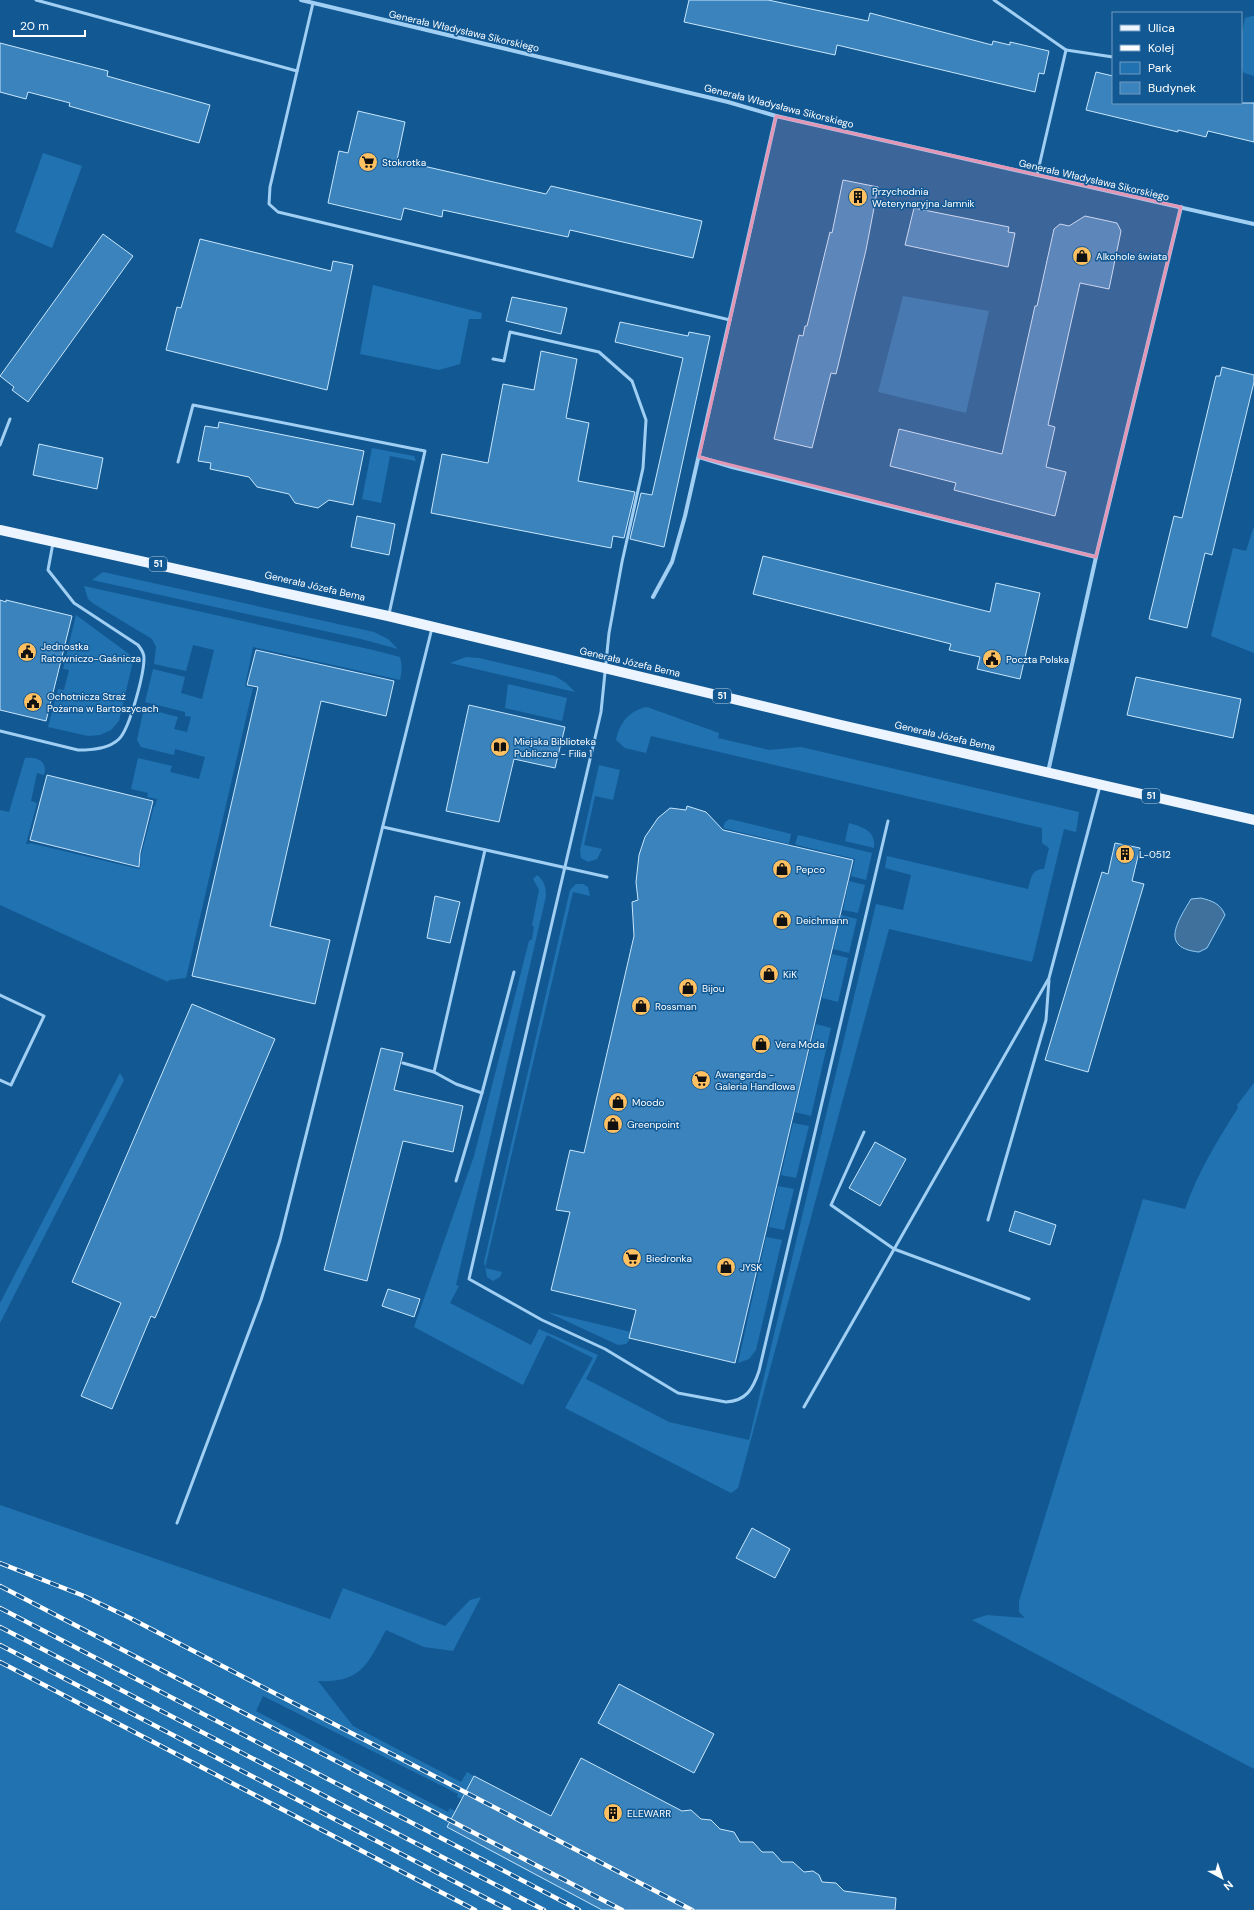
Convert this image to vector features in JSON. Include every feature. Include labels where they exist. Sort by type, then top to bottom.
[{"type":"main road","name":"Generała Józefa Bema","points":[[0,530],[388,616],[606,669],[1254,820]]},
{"type":"street","name":"Generała Władysława Sikorskiego","points":[[301,0],[728,102],[776,116],[1254,224]]},
{"type":"street","points":[[653,597],[672,562],[699,457],[776,116]]},
{"type":"street","points":[[1048,773],[1096,557],[1181,207]]},
{"type":"street","points":[[699,457],[732,467],[1096,557]]},
{"type":"lane","points":[[36,0],[297,71]]},
{"type":"lane","points":[[994,0],[1066,50],[1112,57]]},
{"type":"lane","points":[[314,2],[269,197],[269,204],[278,212],[730,320]]},
{"type":"lane","points":[[1037,175],[1066,50]]},
{"type":"lane","points":[[493,359],[504,361],[510,332],[600,352],[632,381],[646,420],[643,468],[622,562],[609,633],[601,712],[469,1279],[542,1320],[605,1349],[678,1393],[726,1402],[733,1402],[748,1394],[755,1383],[759,1371],[888,821]]},
{"type":"lane","points":[[178,462],[192,405],[424,451],[388,616]]},
{"type":"lane","points":[[0,445],[10,419]]},
{"type":"lane","points":[[0,731],[78,750],[90,750],[110,745],[118,740],[128,727],[144,663],[143,650],[138,645],[74,603],[48,570],[54,542]]},
{"type":"lane","points":[[177,1524],[261,1300],[280,1240],[432,627]]},
{"type":"lane","points":[[988,1220],[1046,1020],[1049,978],[1100,785]]},
{"type":"lane","points":[[383,827],[606,877]]},
{"type":"lane","points":[[434,1072],[485,850]]},
{"type":"lane","points":[[456,1181],[482,1093],[514,972]]},
{"type":"lane","points":[[804,1407],[1049,978]]},
{"type":"lane","points":[[0,995],[44,1016],[11,1085],[0,1080]]},
{"type":"lane","points":[[403,1063],[434,1072],[456,1084],[482,1093]]},
{"type":"lane","points":[[864,1132],[831,1204],[894,1249],[1029,1299]]},
{"type":"highlighted area","points":[[776,116],[1181,207],[1096,557],[699,457]]},
{"type":"green space","points":[[1254,16],[1254,76],[1244,73],[1242,68],[1242,34],[1245,18]]},
{"type":"green space","points":[[43,153],[82,166],[52,248],[15,232]]},
{"type":"green space","points":[[373,285],[482,313],[481,319],[469,319],[460,364],[439,370],[360,354]]},
{"type":"green space","points":[[903,296],[989,311],[966,413],[878,392]]},
{"type":"green space","points":[[372,448],[414,456],[416,461],[390,456],[381,503],[362,499]]},
{"type":"green space","points":[[1254,526],[1254,653],[1211,636],[1233,548],[1246,551]]},
{"type":"green space","points":[[103,572],[374,632],[388,639],[398,649],[361,639],[92,580]]},
{"type":"green space","points":[[84,586],[400,657],[402,668],[400,680],[253,647],[245,686],[253,688],[186,978],[169,980],[168,982],[0,905],[0,810],[9,812],[25,758],[37,759],[43,763],[45,770],[44,775],[37,773],[31,801],[37,803],[26,844],[30,843],[139,869],[141,864],[139,863],[157,799],[147,797],[148,793],[131,789],[138,758],[172,766],[170,772],[199,779],[205,757],[175,749],[174,755],[141,747],[137,740],[144,708],[178,717],[174,729],[187,732],[191,717],[185,716],[185,712],[145,702],[153,669],[185,677],[181,693],[202,699],[214,650],[193,645],[186,671],[154,664],[156,647],[152,639],[94,604],[88,599]]},
{"type":"green space","points":[[76,615],[129,654],[133,661],[119,721],[111,730],[100,735],[88,736],[48,727],[58,689],[64,690],[69,670],[63,669]]},
{"type":"green space","points":[[466,657],[479,658],[555,676],[566,683],[575,692],[450,663]]},
{"type":"green space","points":[[508,684],[567,698],[562,721],[505,708]]},
{"type":"green space","points":[[647,707],[719,733],[718,738],[769,750],[801,747],[1079,812],[1076,832],[1064,829],[1032,962],[889,929],[738,1488],[731,1493],[565,1408],[593,1358],[547,1335],[523,1385],[414,1327],[474,1156],[529,941],[532,939],[534,927],[532,925],[539,890],[533,879],[537,875],[543,881],[546,896],[456,1285],[459,1286],[450,1303],[531,1345],[539,1329],[598,1355],[586,1379],[669,1422],[749,1440],[876,904],[903,910],[911,875],[885,868],[887,856],[1028,889],[1032,875],[1040,869],[1044,869],[1049,848],[1042,843],[1042,828],[651,736],[646,753],[625,748],[616,740],[620,728],[630,714]]},
{"type":"green space","points":[[599,765],[620,770],[613,800],[595,796],[584,845],[602,849],[597,859],[588,862],[581,858],[580,850]]},
{"type":"green space","points":[[730,819],[791,834],[789,844],[723,828],[725,822]]},
{"type":"green space","points":[[849,823],[864,828],[871,834],[873,837],[874,848],[845,841]]},
{"type":"green space","points":[[798,835],[872,853],[866,880],[851,876],[855,859],[797,845],[795,844]]},
{"type":"green space","points":[[849,881],[865,885],[858,913],[843,910]]},
{"type":"green space","points":[[576,884],[583,884],[588,887],[590,896],[573,892],[485,1268],[484,1262],[570,890]]},
{"type":"green space","points":[[841,915],[857,919],[849,953],[833,949]]},
{"type":"green space","points":[[832,954],[848,958],[838,1002],[822,998]]},
{"type":"green space","points":[[816,1024],[831,1028],[811,1116],[795,1112]]},
{"type":"green space","points":[[120,1073],[124,1080],[0,1323],[0,1303]]},
{"type":"green space","points":[[1254,1083],[1254,1769],[972,1620],[987,1615],[1025,1618],[1019,1612],[1019,1601],[1143,1199],[1185,1209],[1208,1157],[1238,1108],[1237,1105]]},
{"type":"green space","points":[[793,1123],[809,1126],[796,1178],[781,1175]]},
{"type":"green space","points":[[778,1186],[794,1189],[784,1230],[769,1227]]},
{"type":"green space","points":[[766,1237],[782,1240],[756,1350],[749,1359],[738,1363]]},
{"type":"green space","points":[[485,1268],[502,1272],[500,1277],[493,1281],[487,1277]]},
{"type":"green space","points":[[547,1312],[631,1332],[630,1339],[626,1344],[618,1345]]},
{"type":"green space","points":[[0,1505],[330,1619],[343,1588],[445,1626],[470,1600],[481,1597],[453,1651],[424,1647],[386,1630],[367,1662],[353,1675],[344,1679],[318,1681],[353,1726],[461,1782],[467,1772],[474,1776],[462,1799],[457,1797],[458,1794],[263,1696],[256,1711],[448,1812],[450,1808],[455,1811],[447,1827],[602,1910],[0,1910]]},
{"type":"shaded area","points":[[1201,898],[1218,905],[1225,915],[1207,948],[1199,952],[1179,945],[1175,939],[1175,932],[1177,924],[1191,899]]},
{"type":"building","points":[[689,0],[768,0],[868,21],[870,13],[992,45],[993,41],[1010,45],[1010,42],[1049,51],[1044,74],[1039,73],[1035,92],[837,45],[835,55],[684,22]]},
{"type":"building","points":[[0,43],[108,71],[107,76],[210,105],[199,143],[69,106],[70,103],[28,92],[26,99],[0,92]]},
{"type":"building","points":[[1096,72],[1112,76],[1112,104],[1254,103],[1254,142],[1208,131],[1206,137],[1178,130],[1178,132],[1086,110]]},
{"type":"building","points":[[358,111],[405,122],[397,160],[546,194],[551,186],[702,221],[693,258],[570,230],[568,237],[443,210],[442,217],[404,208],[401,220],[328,203],[339,151],[348,153]]},
{"type":"building","points":[[843,180],[878,187],[866,250],[836,374],[831,373],[812,448],[774,439],[799,335],[803,336],[805,326],[807,326],[830,232],[832,233]]},
{"type":"building","points":[[914,208],[1009,227],[1008,232],[1015,233],[1008,267],[905,245]]},
{"type":"building","points":[[1085,216],[1117,223],[1121,231],[1109,289],[1080,283],[1048,425],[1055,427],[1046,467],[1066,472],[1055,516],[954,490],[956,483],[890,466],[899,429],[1002,454],[1054,229],[1060,224],[1069,226]]},
{"type":"building","points":[[103,234],[133,256],[28,402],[12,390],[14,387],[0,376]]},
{"type":"building","points":[[200,239],[331,271],[333,261],[353,265],[327,390],[166,350],[177,307],[181,308]]},
{"type":"building","points":[[512,297],[567,308],[561,334],[506,321]]},
{"type":"building","points":[[620,322],[688,336],[689,332],[710,336],[664,547],[630,539],[641,493],[652,495],[683,358],[615,342]]},
{"type":"building","points":[[541,351],[577,359],[566,418],[589,423],[578,481],[635,492],[624,538],[613,536],[611,548],[431,513],[442,454],[488,463],[503,384],[534,390]]},
{"type":"building","points":[[1222,367],[1254,375],[1254,382],[1212,555],[1205,553],[1187,628],[1149,619],[1174,516],[1182,518],[1216,376],[1220,376]]},
{"type":"building","points":[[219,422],[364,451],[353,505],[329,500],[318,508],[295,503],[289,494],[257,487],[249,477],[210,469],[211,463],[198,461],[205,426],[218,428]]},
{"type":"building","points":[[39,444],[103,458],[97,489],[33,475]]},
{"type":"building","points":[[357,516],[395,524],[389,555],[351,547]]},
{"type":"building","points":[[763,556],[990,612],[996,583],[1040,593],[1020,679],[977,669],[980,657],[949,650],[951,644],[753,594]]},
{"type":"building","points":[[0,600],[6,602],[6,600],[72,616],[46,721],[0,710]]},
{"type":"building","points":[[256,650],[394,681],[386,716],[321,701],[270,926],[330,940],[315,1004],[192,976],[258,687],[247,685]]},
{"type":"building","points":[[1136,677],[1241,699],[1233,738],[1127,715]]},
{"type":"building","points":[[469,705],[565,727],[555,768],[514,759],[499,822],[446,811]]},
{"type":"building","points":[[47,775],[153,801],[140,853],[139,867],[30,840]]},
{"type":"building","name":"Awangarda - Galeria Handlowa","points":[[687,806],[706,812],[723,830],[853,860],[735,1363],[629,1338],[636,1310],[551,1290],[570,1212],[556,1210],[570,1150],[584,1153],[634,936],[632,902],[638,900],[636,882],[639,855],[645,837],[658,818],[670,808],[686,810]]},
{"type":"building","points":[[1115,843],[1140,848],[1132,881],[1144,884],[1088,1072],[1045,1060],[1102,872],[1108,874]]},
{"type":"building","points":[[435,896],[460,902],[450,943],[427,938]]},
{"type":"building","points":[[192,1004],[275,1039],[155,1318],[151,1316],[112,1409],[81,1396],[121,1303],[72,1282]]},
{"type":"building","points":[[381,1048],[403,1053],[394,1090],[463,1106],[453,1152],[403,1141],[367,1281],[324,1270]]},
{"type":"building","points":[[875,1142],[906,1159],[880,1206],[849,1188]]},
{"type":"building","points":[[1015,1211],[1056,1225],[1050,1245],[1009,1231]]},
{"type":"building","points":[[388,1289],[420,1299],[414,1317],[382,1306]]},
{"type":"building","points":[[752,1528],[790,1549],[775,1578],[736,1558]]},
{"type":"building","points":[[619,1684],[714,1734],[694,1773],[598,1723]]},
{"type":"building","points":[[581,1758],[682,1811],[691,1810],[701,1819],[711,1820],[720,1829],[734,1832],[740,1842],[753,1842],[762,1852],[773,1852],[782,1862],[793,1862],[804,1872],[813,1871],[819,1875],[822,1882],[836,1883],[844,1891],[896,1898],[895,1910],[602,1910],[447,1827],[474,1776],[551,1816]]},
{"type":"railway","points":[[0,1563],[84,1596],[130,1618],[692,1910]]},
{"type":"railway","points":[[0,1586],[622,1910]]},
{"type":"railway","points":[[0,1608],[579,1910]]},
{"type":"railway","points":[[0,1627],[544,1910]]},
{"type":"railway","points":[[0,1645],[509,1910]]},
{"type":"railway","points":[[0,1662],[475,1910]]},
{"type":"place","name":"Stokrotka","points":[[368,162]]},
{"type":"place","name":"Przychodnia Weterynaryjna Jamnik","points":[[858,197]]},
{"type":"place","name":"Alkohole świata","points":[[1082,256]]},
{"type":"place","name":"Jednostka Ratowniczo-Gaśnicza","points":[[27,652]]},
{"type":"place","name":"Poczta Polska","points":[[992,659]]},
{"type":"place","name":"Ochotnicza Straż Pożarna w Bartoszycach","points":[[33,702]]},
{"type":"place","name":"Miejska Biblioteka Publiczna - Filia 1","points":[[500,747]]},
{"type":"place","name":"L-0512","points":[[1125,854]]},
{"type":"place","name":"Pepco","points":[[782,869]]},
{"type":"place","name":"Deichmann","points":[[782,920]]},
{"type":"place","name":"KiK","points":[[769,974]]},
{"type":"place","name":"Bijou","points":[[688,988]]},
{"type":"place","name":"Rossman","points":[[641,1006]]},
{"type":"place","name":"Vera Moda","points":[[761,1044]]},
{"type":"place","name":"Awangarda - Galeria Handlowa","points":[[701,1080]]},
{"type":"place","name":"Moodo","points":[[618,1102]]},
{"type":"place","name":"Greenpoint","points":[[613,1124]]},
{"type":"place","name":"Biedronka","points":[[632,1258]]},
{"type":"place","name":"JYSK","points":[[726,1267]]},
{"type":"place","name":"ELEWARR","points":[[613,1813]]}]
